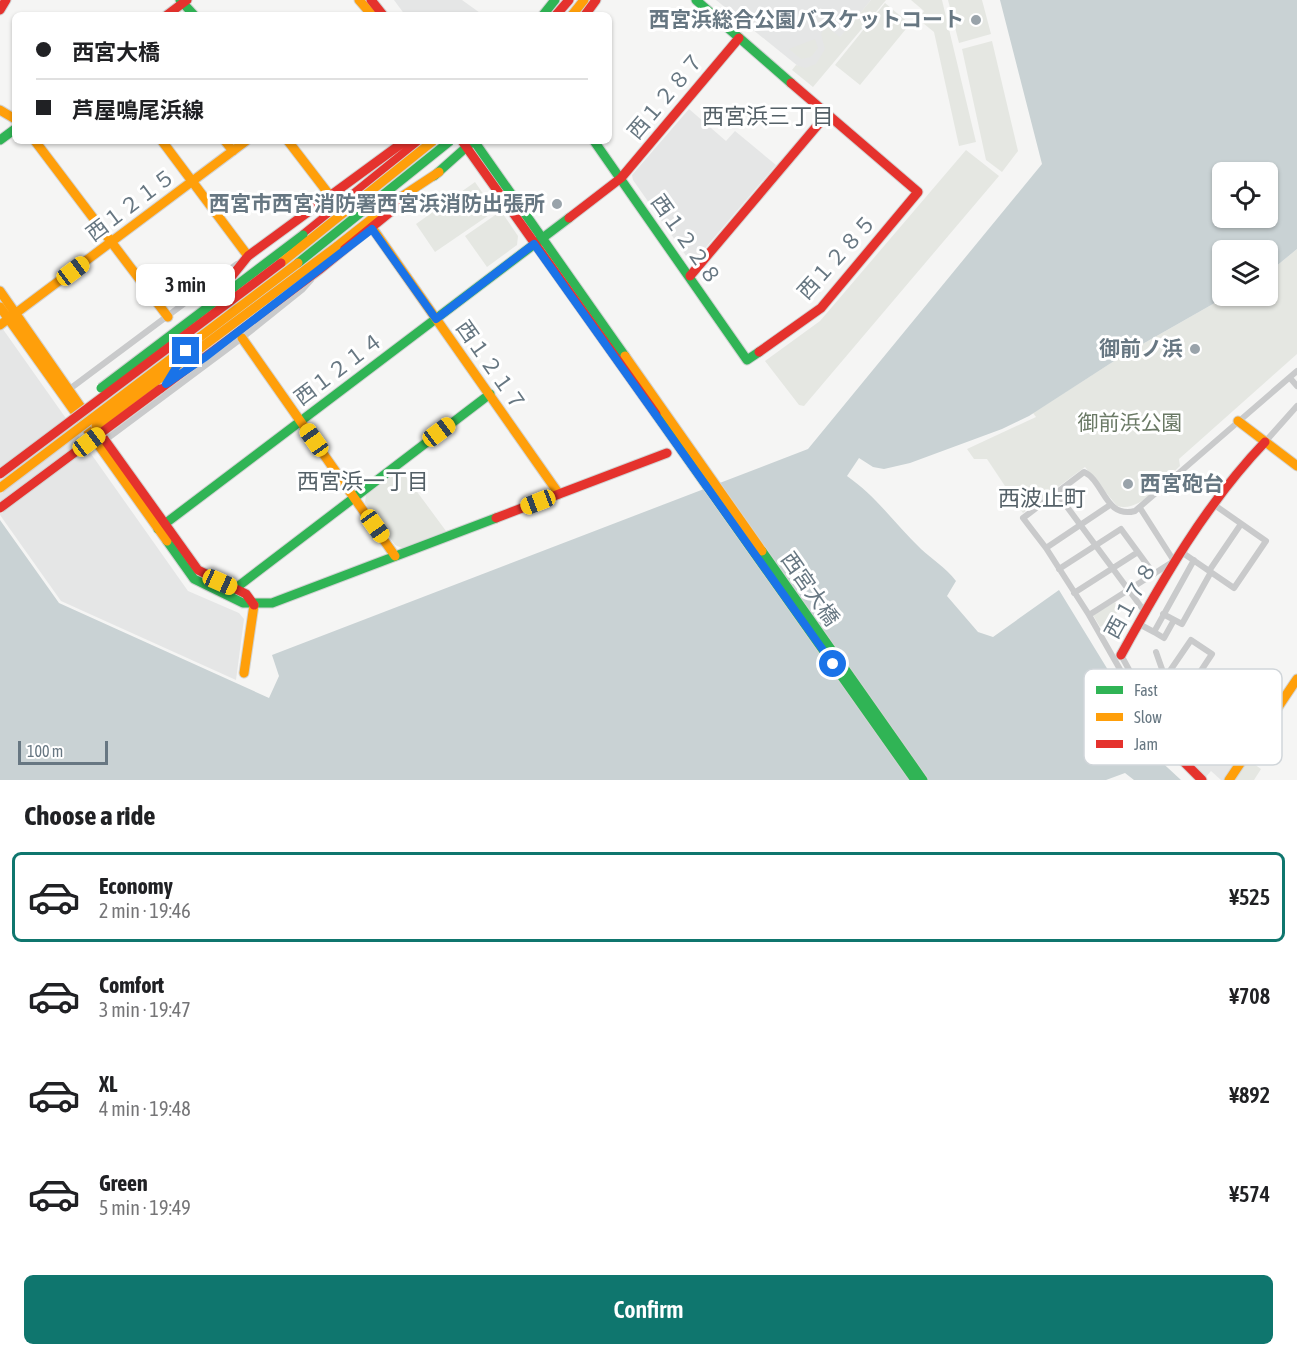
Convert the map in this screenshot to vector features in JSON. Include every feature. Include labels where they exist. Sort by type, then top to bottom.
[{"type":"main road","points":[[0,10],[6,0]]},
{"type":"main road","points":[[359,0],[379,10]]},
{"type":"main road","points":[[371,0],[379,10]]},
{"type":"main road","points":[[545,12],[555,0]]},
{"type":"main road","points":[[559,12],[569,0]]},
{"type":"main road","points":[[574,12],[584,0]]},
{"type":"main road","points":[[690,276],[827,114],[696,0]]},
{"type":"main road","points":[[171,12],[184,1]]},
{"type":"main road","name":"西１２８７","points":[[538,241],[621,178],[739,38]]},
{"type":"main road","name":"西１２８５","points":[[747,360],[821,308],[918,192],[827,114]]},
{"type":"main road","points":[[38,144],[168,316]]},
{"type":"main road","points":[[164,144],[248,256]]},
{"type":"main road","points":[[227,144],[233,151]]},
{"type":"main road","name":"西１２１５","points":[[8,319],[242,144]]},
{"type":"main road","points":[[290,144],[331,197]]},
{"type":"main road","points":[[163,387],[219,290],[248,256],[401,144]]},
{"type":"main road","points":[[1,473],[131,364],[303,234],[415,144]]},
{"type":"main road","points":[[1,473],[315,237],[429,144]]},
{"type":"main road","points":[[0,488],[332,238],[446,144]]},
{"type":"main road","points":[[0,508],[320,270],[372,229],[467,144]]},
{"type":"main road","points":[[470,144],[687,450]]},
{"type":"main road","name":"西１２２８","points":[[596,144],[747,360]]},
{"type":"main road","points":[[0,494],[150,387],[336,248],[392,203],[438,172]]},
{"type":"main road","name":"西１２１７","points":[[372,229],[559,494]]},
{"type":"main road","name":"西１２１４","points":[[161,526],[538,241]]},
{"type":"main road","points":[[0,291],[8,319]]},
{"type":"main road","points":[[0,308],[102,443],[161,526],[194,579],[226,595],[254,605],[272,603],[668,453]]},
{"type":"main road","points":[[242,338],[395,556]]},
{"type":"main road","points":[[226,595],[490,394]]},
{"type":"main road","points":[[1238,422],[1297,466]]},
{"type":"main road","name":"西１７８","points":[[1121,655],[1180,552],[1231,478],[1265,442]]},
{"type":"main road","name":"西宮大橋","points":[[687,450],[915,780]]},
{"type":"main road","name":"西宮大橋","points":[[687,450],[923,780]]},
{"type":"main road","points":[[161,526],[198,570],[246,594],[254,605],[244,673]]},
{"type":"main road","points":[[1282,701],[1297,679]]},
{"type":"main road","points":[[1187,765],[1202,780]]},
{"type":"main road","points":[[1229,780],[1239,765]]},
{"type":"street","points":[[65,392],[248,256]]},
{"type":"street","points":[[102,443],[242,338],[302,290],[320,270]]},
{"type":"street","points":[[1120,669],[1089,615],[1046,548],[1023,518],[1086,472],[1110,505],[1124,512],[1140,508],[1297,371]]},
{"type":"street","points":[[1290,378],[1297,386]]},
{"type":"street","points":[[1265,442],[1297,406]]},
{"type":"street","points":[[1056,492],[1145,612]]},
{"type":"street","points":[[1180,552],[1234,588],[1266,541],[1213,504]]},
{"type":"street","points":[[1046,548],[1110,505]]},
{"type":"street","points":[[1089,615],[1174,561],[1140,508]]},
{"type":"street","points":[[1163,614],[1182,624],[1210,572],[1242,524]]},
{"type":"street","points":[[1059,569],[1121,529],[1154,574]]},
{"type":"street","points":[[1074,593],[1138,552]]},
{"type":"street","points":[[1154,632],[1194,560]]},
{"type":"street","points":[[1139,624],[1164,638],[1174,620]]},
{"type":"street","points":[[1171,669],[1191,640],[1212,654],[1202,669]]},
{"type":"street","points":[[1156,652],[1162,669]]},
{"type":"street","name":"西１７８","points":[[1121,655],[1129,669]]},
{"type":"shaded area","points":[[394,0],[462,0],[479,12],[403,12]]},
{"type":"shaded area","points":[[716,0],[871,0],[809,75]]},
{"type":"shaded area","points":[[1000,0],[1297,0],[1297,249],[1278,265],[1278,240],[1212,240],[1212,305],[1125,354],[1029,416],[1002,429],[910,463],[884,469],[873,467],[859,458],[847,476],[868,493],[921,549],[952,576],[956,581],[947,596],[978,632],[993,637],[1059,590],[1107,669],[1084,669],[1084,765],[1165,765],[1181,780],[1134,780],[1125,773],[1106,780],[0,780],[0,520],[59,603],[269,698],[279,676],[272,655],[808,449],[1042,164]]},
{"type":"shaded area","points":[[689,109],[726,141],[735,131],[776,165],[696,259],[689,260],[633,180],[632,175]]},
{"type":"shaded area","points":[[0,325],[188,591],[239,613],[244,619],[236,680],[61,601],[0,515]]},
{"type":"shaded area","points":[[1191,765],[1236,765],[1226,780],[1221,780],[1211,771],[1205,778]]},
{"type":"green space","points":[[871,0],[886,0],[813,87],[792,70],[796,65],[805,68],[816,64],[825,49],[821,34],[826,26],[840,37]]},
{"type":"green space","points":[[911,0],[942,0],[976,142],[959,146],[934,32],[918,19],[924,11]]},
{"type":"green space","points":[[948,0],[982,0],[991,34],[959,43]]},
{"type":"green space","points":[[885,3],[910,24],[860,85],[835,65]]},
{"type":"green space","points":[[815,39],[818,48],[811,57],[801,59],[789,49]]},
{"type":"green space","points":[[992,41],[1018,151],[1002,172],[986,160],[962,49]]},
{"type":"green space","points":[[966,150],[999,176],[804,406],[799,405],[765,361],[820,321]]},
{"type":"green space","points":[[475,182],[495,211],[435,252],[416,224]]},
{"type":"green space","points":[[501,211],[518,236],[517,245],[487,267],[465,236]]},
{"type":"green space","name":"御前浜公園","points":[[1297,249],[1297,354],[1179,459],[1180,466],[1151,494],[1135,505],[1117,506],[1085,467],[1023,513],[987,459],[974,459],[967,449],[1036,417],[1033,413],[1125,354],[1212,305],[1278,306],[1278,265]]},
{"type":"green space","points":[[401,470],[446,531],[402,548],[395,545],[365,503],[366,495]]},
{"type":"green space","points":[[1115,602],[1120,611],[1114,615],[1121,626],[1112,631],[1107,623],[1100,627],[1093,615]]},
{"type":"green space","points":[[1243,765],[1255,765],[1261,769],[1254,780],[1233,780]]},
{"type":"traffic: fast","points":[[180,0],[191,12]]},
{"type":"traffic: fast","points":[[545,12],[555,0]]},
{"type":"traffic: fast","points":[[696,0],[791,83]]},
{"type":"traffic: fast","points":[[0,140],[12,131]]},
{"type":"traffic: fast","points":[[298,263],[446,144]]},
{"type":"traffic: fast","points":[[434,176],[470,144]]},
{"type":"traffic: fast","points":[[476,144],[625,356]]},
{"type":"traffic: fast","points":[[596,144],[747,360],[759,352]]},
{"type":"traffic: fast","points":[[158,529],[569,218]]},
{"type":"traffic: fast","points":[[101,388],[303,235]]},
{"type":"traffic: fast","points":[[232,591],[490,394]]},
{"type":"traffic: fast","points":[[656,414],[915,780]]},
{"type":"traffic: fast","points":[[167,541],[194,579],[243,603],[272,603],[496,518]]},
{"type":"traffic: fast","points":[[762,551],[923,780]]},
{"type":"traffic: slow","points":[[359,0],[369,12]]},
{"type":"traffic: slow","points":[[574,12],[584,0]]},
{"type":"traffic: slow","points":[[0,110],[12,117]]},
{"type":"traffic: slow","points":[[37,144],[168,317]]},
{"type":"traffic: slow","points":[[164,144],[248,256]]},
{"type":"traffic: slow","points":[[227,144],[233,151]]},
{"type":"traffic: slow","points":[[0,325],[242,144]]},
{"type":"traffic: slow","points":[[290,144],[331,197]]},
{"type":"traffic: slow","points":[[281,263],[429,144]]},
{"type":"traffic: slow","points":[[336,247],[392,203],[439,172]]},
{"type":"traffic: slow","points":[[373,229],[559,494]]},
{"type":"traffic: slow","points":[[96,426],[336,247]]},
{"type":"traffic: slow","points":[[0,488],[298,263]]},
{"type":"traffic: slow","points":[[0,291],[87,416]]},
{"type":"traffic: slow","points":[[0,307],[167,541]]},
{"type":"traffic: slow","points":[[242,338],[395,556]]},
{"type":"traffic: slow","points":[[625,356],[762,551]]},
{"type":"traffic: slow","points":[[1238,421],[1297,466]]},
{"type":"traffic: slow","points":[[244,673],[254,605]]},
{"type":"traffic: slow","points":[[1282,701],[1297,679]]},
{"type":"traffic: slow","points":[[1229,780],[1239,765]]},
{"type":"traffic: jam","points":[[0,10],[6,0]]},
{"type":"traffic: jam","points":[[171,12],[187,0]]},
{"type":"traffic: jam","points":[[371,0],[381,12]]},
{"type":"traffic: jam","points":[[559,12],[569,0]]},
{"type":"traffic: jam","points":[[587,12],[596,0]]},
{"type":"traffic: jam","points":[[569,218],[621,178],[739,38]]},
{"type":"traffic: jam","points":[[759,352],[821,308],[918,192],[791,83]]},
{"type":"traffic: jam","points":[[690,276],[827,114]]},
{"type":"traffic: jam","points":[[212,301],[248,256],[401,144]]},
{"type":"traffic: jam","points":[[303,235],[415,144]]},
{"type":"traffic: jam","points":[[464,144],[656,414]]},
{"type":"traffic: jam","points":[[160,389],[319,270],[410,196]]},
{"type":"traffic: jam","points":[[0,474],[281,263]]},
{"type":"traffic: jam","points":[[0,508],[160,389]]},
{"type":"traffic: jam","points":[[97,429],[198,570],[246,594],[254,605]]},
{"type":"traffic: jam","points":[[1121,655],[1169,571],[1204,517],[1243,466],[1265,442]]},
{"type":"traffic: jam","points":[[496,518],[667,453]]},
{"type":"traffic: jam","points":[[1187,765],[1202,780]]},
{"type":"place","name":"西宮浜総合公園バスケットコート","points":[[976,20]]},
{"type":"place","name":"西宮市西宮消防署西宮浜消防出張所","points":[[557,204]]},
{"type":"place","name":"御前ノ浜","points":[[1195,349]]},
{"type":"place","name":"西宮砲台","points":[[1128,484]]},
{"type":"district","name":"西宮浜三丁目","points":[[768,116]]},
{"type":"district","name":"西宮浜一丁目","points":[[363,481]]},
{"type":"district","name":"西波止町","points":[[1042,498]]},
{"type":"route","points":[[186,351],[166,384],[204,358],[372,229],[436,319],[534,244],[833,664]]}]
